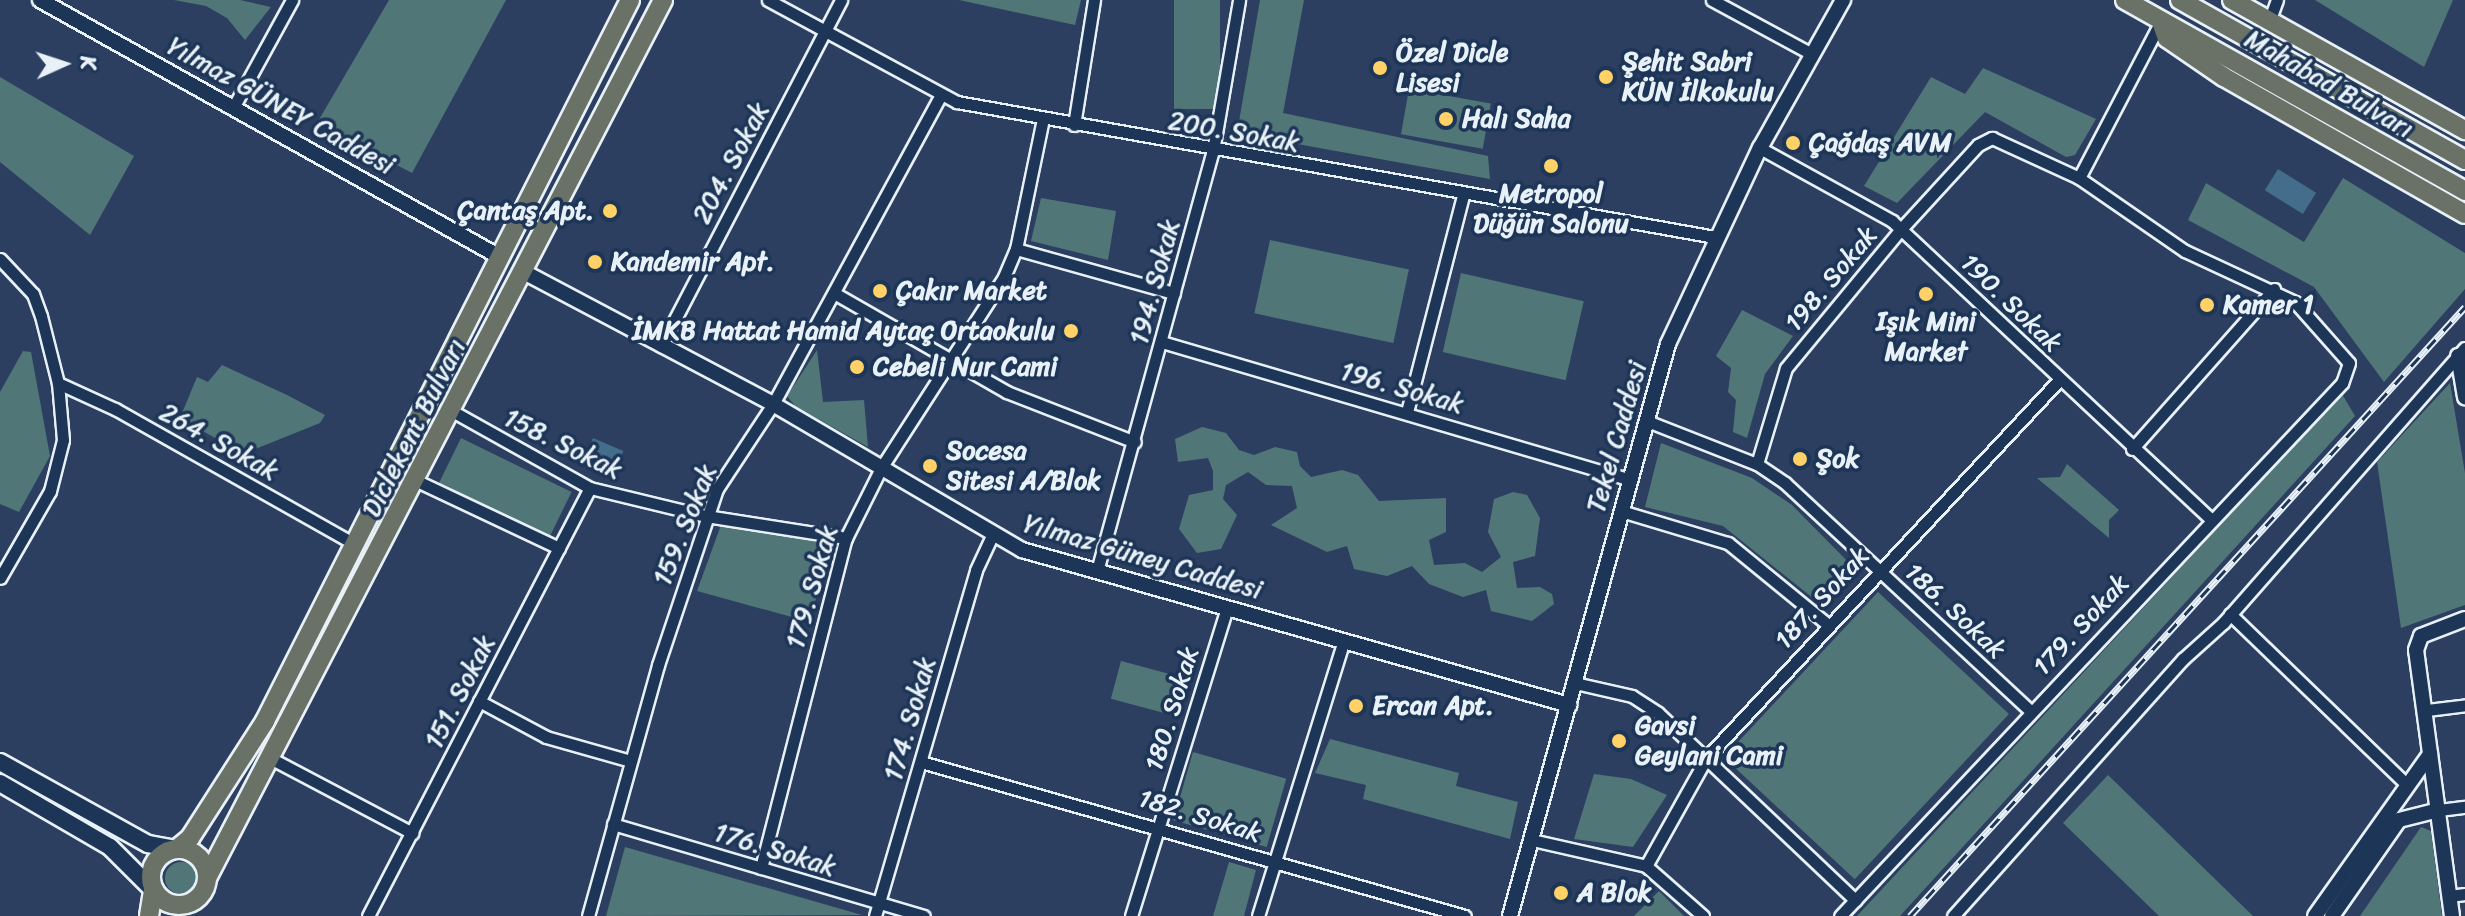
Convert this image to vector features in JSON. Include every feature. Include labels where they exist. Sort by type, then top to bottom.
[{"type":"main road","name":"Diclekent Bulvarı","points":[[177,849],[190,838],[265,721],[630,0]]},
{"type":"main road","name":"Diclekent Bulvarı","points":[[207,878],[417,481],[663,0]]},
{"type":"main road","name":"Mahabad Bulvarı","points":[[2125,0],[2465,191]]},
{"type":"main road","name":"Mahabad Bulvarı","points":[[2180,0],[2465,160]]},
{"type":"main road","points":[[2232,0],[2465,130]]},
{"type":"main road","points":[[2161,21],[2167,38],[2224,77],[2465,214]]},
{"type":"main road","points":[[0,762],[148,844],[195,854],[207,878],[190,909],[175,906],[153,890],[110,847],[0,783]]},
{"type":"main road","points":[[149,916],[154,863],[177,849]]},
{"type":"street","name":"Yılmaz GÜNEY Caddesi","points":[[40,0],[498,256]]},
{"type":"street","points":[[234,106],[292,0]]},
{"type":"street","name":"200. Sokak","points":[[768,0],[940,96],[1213,151],[1715,237]]},
{"type":"street","name":"204. Sokak","points":[[661,346],[841,0]]},
{"type":"street","points":[[1074,125],[1094,0]]},
{"type":"street","name":"194. Sokak","points":[[1097,571],[1213,151],[1239,0]]},
{"type":"street","points":[[1712,0],[1812,54]]},
{"type":"street","name":"Tekel Caddesi","points":[[1510,916],[1668,344],[1715,237],[1760,148],[1843,0]]},
{"type":"street","points":[[2270,19],[2277,0]]},
{"type":"street","points":[[2132,449],[2274,289],[2185,251],[2079,178],[2161,21]]},
{"type":"street","name":"159. Sokak","points":[[588,916],[631,761],[717,489],[773,404],[940,96]]},
{"type":"street","name":"179. Sokak","points":[[761,868],[846,538],[881,468],[952,361],[1016,249],[1043,119]]},
{"type":"street","name":"198. Sokak","points":[[1757,464],[1786,368],[1901,229],[1978,145],[1992,138],[2006,140],[2079,178]]},
{"type":"street","name":"190. Sokak","points":[[1760,148],[1901,229],[2211,520]]},
{"type":"street","points":[[1407,412],[1463,195]]},
{"type":"street","points":[[1016,249],[1174,293]]},
{"type":"street","points":[[0,259],[33,294],[58,383],[63,440],[50,491],[0,578]]},
{"type":"street","name":"Yılmaz Güney Caddesi","points":[[522,271],[773,404],[1022,550],[1569,705]]},
{"type":"street","name":"179. Sokak","points":[[1840,916],[2342,383],[2349,363],[2295,302],[2274,289]]},
{"type":"street","points":[[834,293],[1007,392],[1135,442]]},
{"type":"street","name":"196. Sokak","points":[[1162,342],[1630,480]]},
{"type":"street","points":[[2462,352],[2465,397]]},
{"type":"street","points":[[1953,916],[2183,659],[2230,614],[2462,352]]},
{"type":"street","name":"187. Sokak","points":[[1646,866],[1680,797],[1707,757],[1878,569],[2059,380]]},
{"type":"street","name":"264. Sokak","points":[[58,383],[115,409],[355,544]]},
{"type":"street","name":"158. Sokak","points":[[452,411],[590,488],[706,516],[846,538]]},
{"type":"street","name":"186. Sokak","points":[[1647,421],[1757,464],[1817,511],[2030,711]]},
{"type":"street","points":[[417,481],[559,548]]},
{"type":"street","name":"151. Sokak","points":[[368,916],[590,488]]},
{"type":"street","points":[[1621,511],[1728,543],[1827,624]]},
{"type":"street","name":"174. Sokak","points":[[876,910],[976,570],[992,535]]},
{"type":"street","name":"180. Sokak","points":[[1131,916],[1227,607]]},
{"type":"street","points":[[2230,614],[2405,783]]},
{"type":"street","points":[[2452,916],[2427,710],[2416,650],[2421,636],[2465,619]]},
{"type":"street","points":[[1258,916],[1344,640]]},
{"type":"street","points":[[1575,683],[1632,696],[1707,757],[1855,900]]},
{"type":"street","points":[[479,701],[546,737],[631,761]]},
{"type":"street","points":[[2427,710],[2465,705]]},
{"type":"street","points":[[2315,916],[2405,783],[2430,754]]},
{"type":"street","points":[[270,758],[412,833]]},
{"type":"street","name":"182. Sokak","points":[[921,762],[1159,826],[1465,916]]},
{"type":"street","points":[[2332,916],[2399,820],[2465,807]]},
{"type":"street","name":"176. Sokak","points":[[613,824],[761,868],[876,910],[924,916]]},
{"type":"street","points":[[1532,840],[1646,866],[1703,916]]},
{"type":"street","points":[[2449,896],[2465,894]]},
{"type":"green space","points":[[174,0],[240,0],[271,7],[245,40],[227,18],[206,6]]},
{"type":"green space","points":[[389,0],[506,0],[412,173],[317,123]]},
{"type":"green space","points":[[959,0],[1081,0],[1075,25]]},
{"type":"green space","points":[[1174,0],[1220,0],[1220,109],[1174,109]]},
{"type":"green space","points":[[1260,0],[1304,0],[1283,113],[1488,156],[1490,179],[1237,133]]},
{"type":"green space","points":[[2315,0],[2453,0],[2424,67]]},
{"type":"green space","points":[[1983,68],[2096,119],[2075,155],[2066,157],[1985,112],[1897,203],[1864,186],[1931,77],[1965,94]]},
{"type":"green space","points":[[0,77],[134,156],[90,235],[0,162]]},
{"type":"green space","name":"Halı Saha","points":[[1409,89],[1491,103],[1483,149],[1401,134]]},
{"type":"green space","points":[[2343,178],[2465,253],[2465,289],[2384,382],[2314,287],[2188,220],[2206,183],[2304,242]]},
{"type":"green space","points":[[1041,198],[1116,211],[1108,260],[1031,241]]},
{"type":"green space","points":[[1270,240],[1409,270],[1393,343],[1254,313]]},
{"type":"green space","points":[[1461,273],[1584,301],[1566,380],[1443,352]]},
{"type":"green space","points":[[1742,310],[1793,336],[1765,374],[1747,438],[1733,432],[1736,400],[1728,392],[1731,368],[1716,356]]},
{"type":"green space","points":[[817,350],[823,402],[864,400],[868,447],[795,406],[787,396]]},
{"type":"green space","points":[[23,351],[31,352],[50,456],[19,512],[0,504],[0,392]]},
{"type":"green space","points":[[222,365],[325,415],[320,423],[243,454],[180,418],[197,377],[208,382]]},
{"type":"green space","points":[[2450,383],[2465,473],[2465,605],[2401,628],[2377,462]]},
{"type":"green space","points":[[2342,394],[2355,416],[1900,916],[1857,916]]},
{"type":"green space","points":[[1202,427],[1226,433],[1239,450],[1254,455],[1275,447],[1297,452],[1300,466],[1311,477],[1342,470],[1358,475],[1379,501],[1446,498],[1446,532],[1429,540],[1434,565],[1465,563],[1482,572],[1501,557],[1488,532],[1494,499],[1513,492],[1527,495],[1540,518],[1535,556],[1513,562],[1517,588],[1540,587],[1552,594],[1554,604],[1532,621],[1491,611],[1486,590],[1463,597],[1429,584],[1412,566],[1387,576],[1354,569],[1347,546],[1327,552],[1271,525],[1297,508],[1292,486],[1266,485],[1248,472],[1226,485],[1223,499],[1237,515],[1221,549],[1197,553],[1179,529],[1189,495],[1213,490],[1213,471],[1208,458],[1178,462],[1175,439]]},
{"type":"green space","points":[[461,438],[572,492],[549,538],[439,484]]},
{"type":"green space","points":[[1661,443],[1752,478],[1792,505],[1859,573],[1824,607],[1723,526],[1645,507]]},
{"type":"green space","points":[[2067,464],[2119,510],[2109,520],[2109,538],[2037,478],[2060,477]]},
{"type":"green space","points":[[721,525],[830,544],[810,622],[697,591]]},
{"type":"green space","points":[[1878,592],[2009,714],[1855,879],[1724,757]]},
{"type":"green space","points":[[1121,661],[1179,677],[1169,714],[1111,699]]},
{"type":"green space","points":[[1330,739],[1459,773],[1456,786],[1518,802],[1510,839],[1363,799],[1366,785],[1315,773]]},
{"type":"green space","points":[[1193,752],[1286,779],[1267,847],[1173,820]]},
{"type":"green space","points":[[1594,774],[1631,779],[1667,795],[1633,847],[1574,839]]},
{"type":"green space","points":[[2108,775],[2253,916],[2159,916],[2063,823]]},
{"type":"green space","points":[[2421,827],[2431,831],[2442,916],[2360,916]]},
{"type":"green space","points":[[625,847],[862,915],[606,916]]},
{"type":"green space","points":[[181,862],[192,867],[197,878],[192,889],[181,894],[170,889],[165,878],[170,867]]},
{"type":"green space","points":[[1229,862],[1256,870],[1244,916],[1213,916]]},
{"type":"green space","points":[[1659,891],[1684,916],[1634,916]]},
{"type":"water","points":[[2278,169],[2316,193],[2303,214],[2265,190]]},
{"type":"water","points":[[593,438],[623,451],[616,467],[586,455]]},
{"type":"railway","points":[[1910,916],[2465,307]]},
{"type":"place","name":"Özel Dicle Lisesi","points":[[1380,68]]},
{"type":"place","name":"Şehit Sabri KÜN İlkokulu","points":[[1606,77]]},
{"type":"place","name":"Halı Saha","points":[[1446,119]]},
{"type":"place","name":"Çağdaş AVM","points":[[1793,143]]},
{"type":"place","name":"Metropol Düğün Salonu","points":[[1551,166]]},
{"type":"place","name":"Çantaş Apt.","points":[[610,211]]},
{"type":"place","name":"Kandemir Apt.","points":[[595,262]]},
{"type":"place","name":"Çakır Market","points":[[880,291]]},
{"type":"place","name":"Işık Mini Market","points":[[1926,294]]},
{"type":"place","name":"Kamer 1","points":[[2207,305]]},
{"type":"place","name":"İMKB Hattat Hamid Aytaç Ortaokulu","points":[[1071,331]]},
{"type":"place","name":"Cebeli Nur Cami","points":[[857,367]]},
{"type":"place","name":"Şok","points":[[1800,459]]},
{"type":"place","name":"Socesa Sitesi A/Blok","points":[[930,466]]},
{"type":"place","name":"Ercan Apt.","points":[[1356,706]]},
{"type":"place","name":"Gavsi Geylani Cami","points":[[1619,741]]},
{"type":"place","name":"A Blok","points":[[1561,893]]}]
